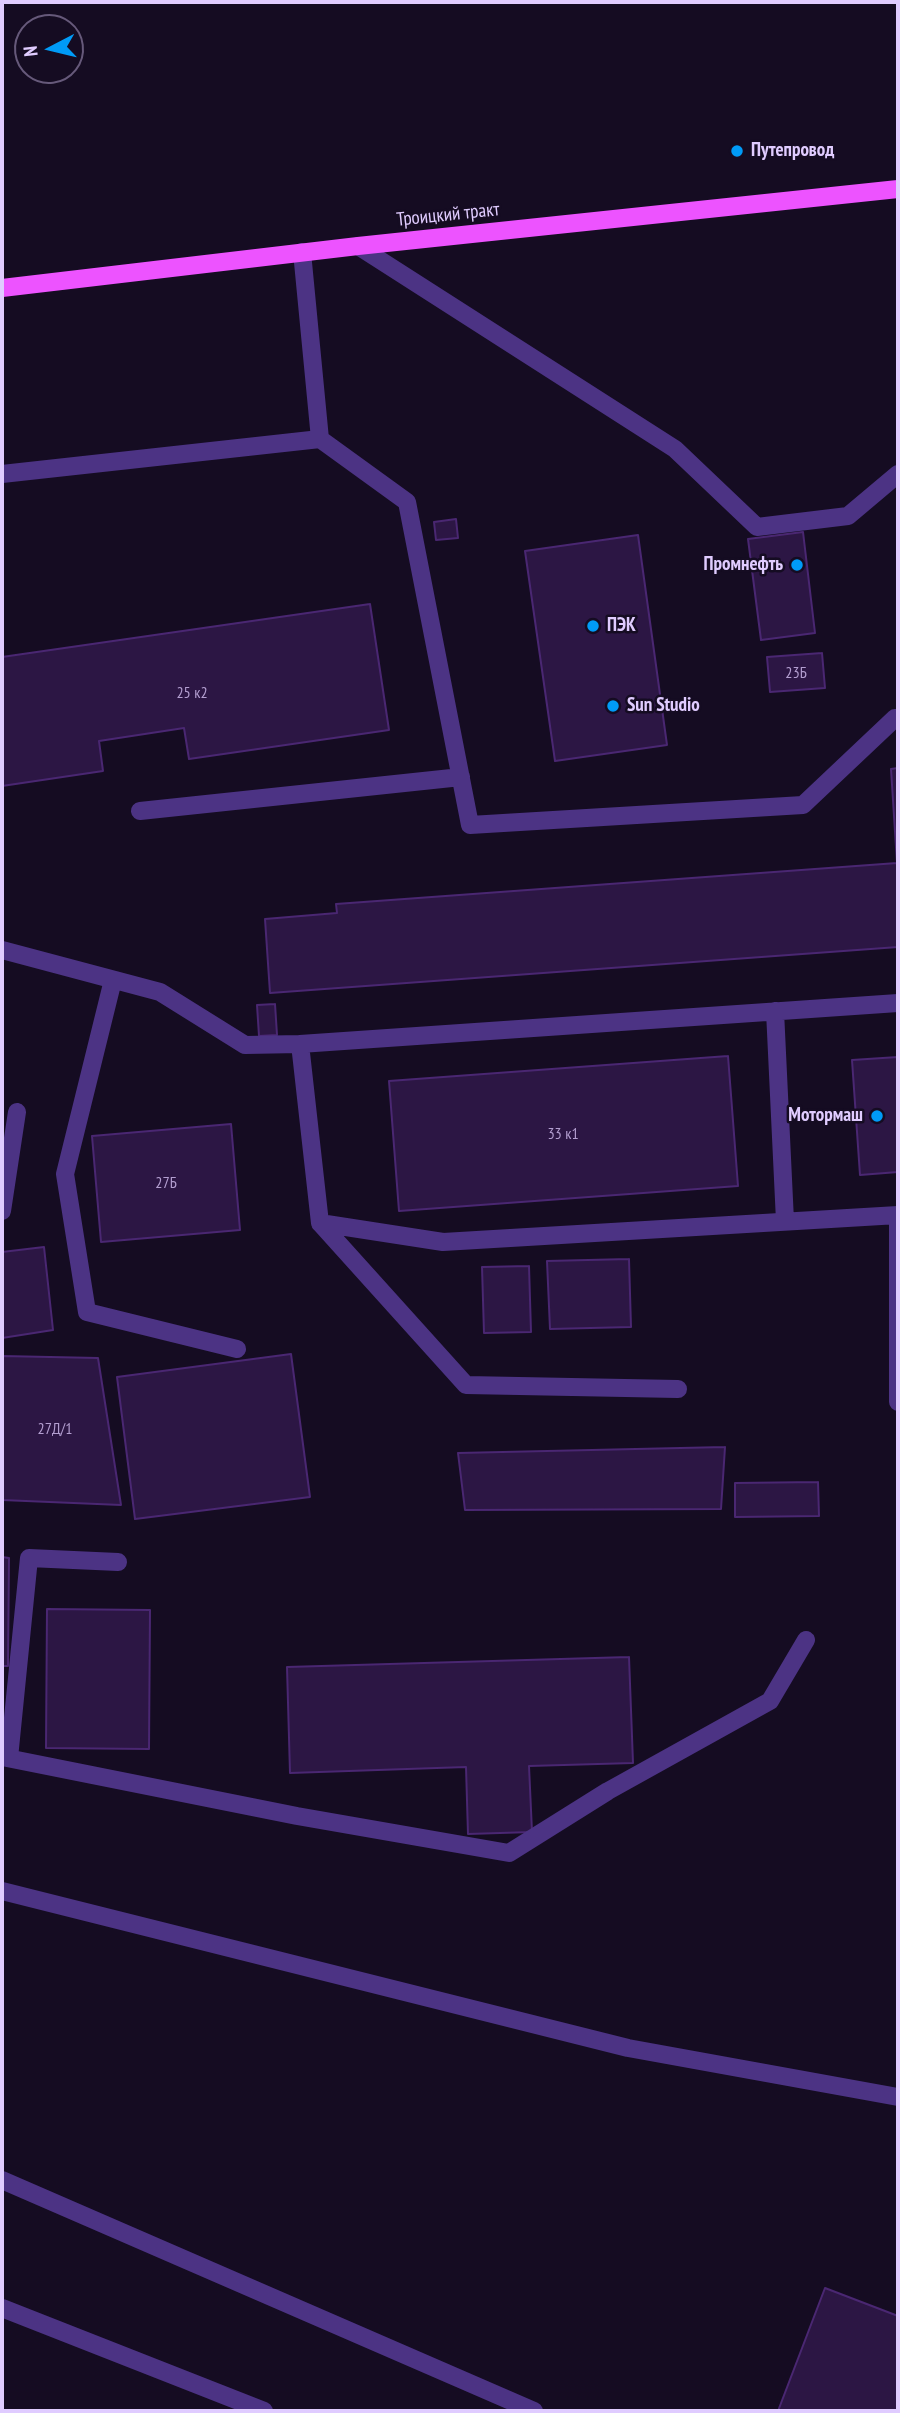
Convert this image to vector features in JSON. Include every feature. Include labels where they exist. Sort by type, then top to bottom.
[{"type":"main road","name":"Троицкий тракт","points":[[2,288],[302,252],[898,188]]},
{"type":"lane","points":[[358,246],[675,449],[757,527],[849,516],[898,474]]},
{"type":"lane","points":[[302,252],[320,439]]},
{"type":"lane","points":[[2,474],[320,439],[407,502],[470,825],[803,804],[898,718]]},
{"type":"lane","points":[[140,811],[461,777]]},
{"type":"lane","points":[[2,950],[160,992],[245,1045],[300,1044],[898,1003]]},
{"type":"lane","points":[[113,980],[65,1174],[87,1312],[237,1349]]},
{"type":"lane","points":[[775,1011],[785,1221]]},
{"type":"lane","points":[[300,1044],[320,1223],[466,1385],[678,1389]]},
{"type":"lane","points":[[2,1211],[17,1112]]},
{"type":"lane","points":[[320,1223],[443,1242],[898,1215],[898,1402]]},
{"type":"lane","points":[[118,1562],[29,1558],[5,1758],[297,1816],[509,1853],[608,1791],[770,1701],[806,1640]]},
{"type":"lane","points":[[2,1891],[628,2048],[898,2097]]},
{"type":"lane","points":[[2,2180],[534,2411]]},
{"type":"lane","points":[[2,2308],[256,2410]]},
{"type":"building","points":[[456,519],[458,538],[436,540],[434,522]]},
{"type":"building","points":[[803,532],[815,633],[761,640],[748,539]]},
{"type":"building","points":[[638,535],[667,745],[555,761],[525,551]]},
{"type":"building","points":[[370,604],[389,730],[189,759],[184,728],[99,741],[103,771],[2,786],[2,657]]},
{"type":"building","points":[[822,653],[825,688],[770,692],[767,657]]},
{"type":"building","points":[[898,768],[898,947],[270,993],[265,919],[337,913],[336,904],[897,863],[891,769]]},
{"type":"building","points":[[275,1004],[277,1035],[259,1036],[257,1005]]},
{"type":"building","points":[[728,1056],[738,1186],[399,1211],[389,1081]]},
{"type":"building","name":"Мотормаш","points":[[898,1057],[898,1172],[860,1175],[852,1060]]},
{"type":"building","points":[[231,1124],[240,1230],[101,1242],[92,1136]]},
{"type":"building","points":[[44,1247],[53,1330],[2,1338],[2,1252]]},
{"type":"building","points":[[629,1259],[631,1327],[550,1329],[547,1261]]},
{"type":"building","points":[[529,1266],[531,1332],[484,1333],[482,1267]]},
{"type":"building","points":[[291,1354],[310,1497],[135,1519],[117,1377]]},
{"type":"building","points":[[2,1356],[98,1358],[121,1505],[2,1500]]},
{"type":"building","points":[[725,1447],[721,1509],[465,1510],[458,1453]]},
{"type":"building","points":[[818,1482],[819,1516],[735,1517],[735,1483]]},
{"type":"building","points":[[2,1557],[9,1558],[8,1666],[2,1666]]},
{"type":"building","points":[[47,1609],[150,1610],[149,1749],[46,1748]]},
{"type":"building","points":[[629,1657],[633,1763],[529,1766],[532,1832],[468,1834],[466,1767],[290,1773],[287,1667]]},
{"type":"building","points":[[825,2288],[898,2316],[898,2411],[778,2411]]},
{"type":"place","name":"Путепровод","points":[[737,151]]},
{"type":"place","name":"Промнефть","points":[[797,565]]},
{"type":"place","name":"ПЭК","points":[[593,626]]},
{"type":"place","name":"Sun Studio","points":[[613,706]]},
{"type":"place","name":"Мотормаш","points":[[877,1116]]}]
